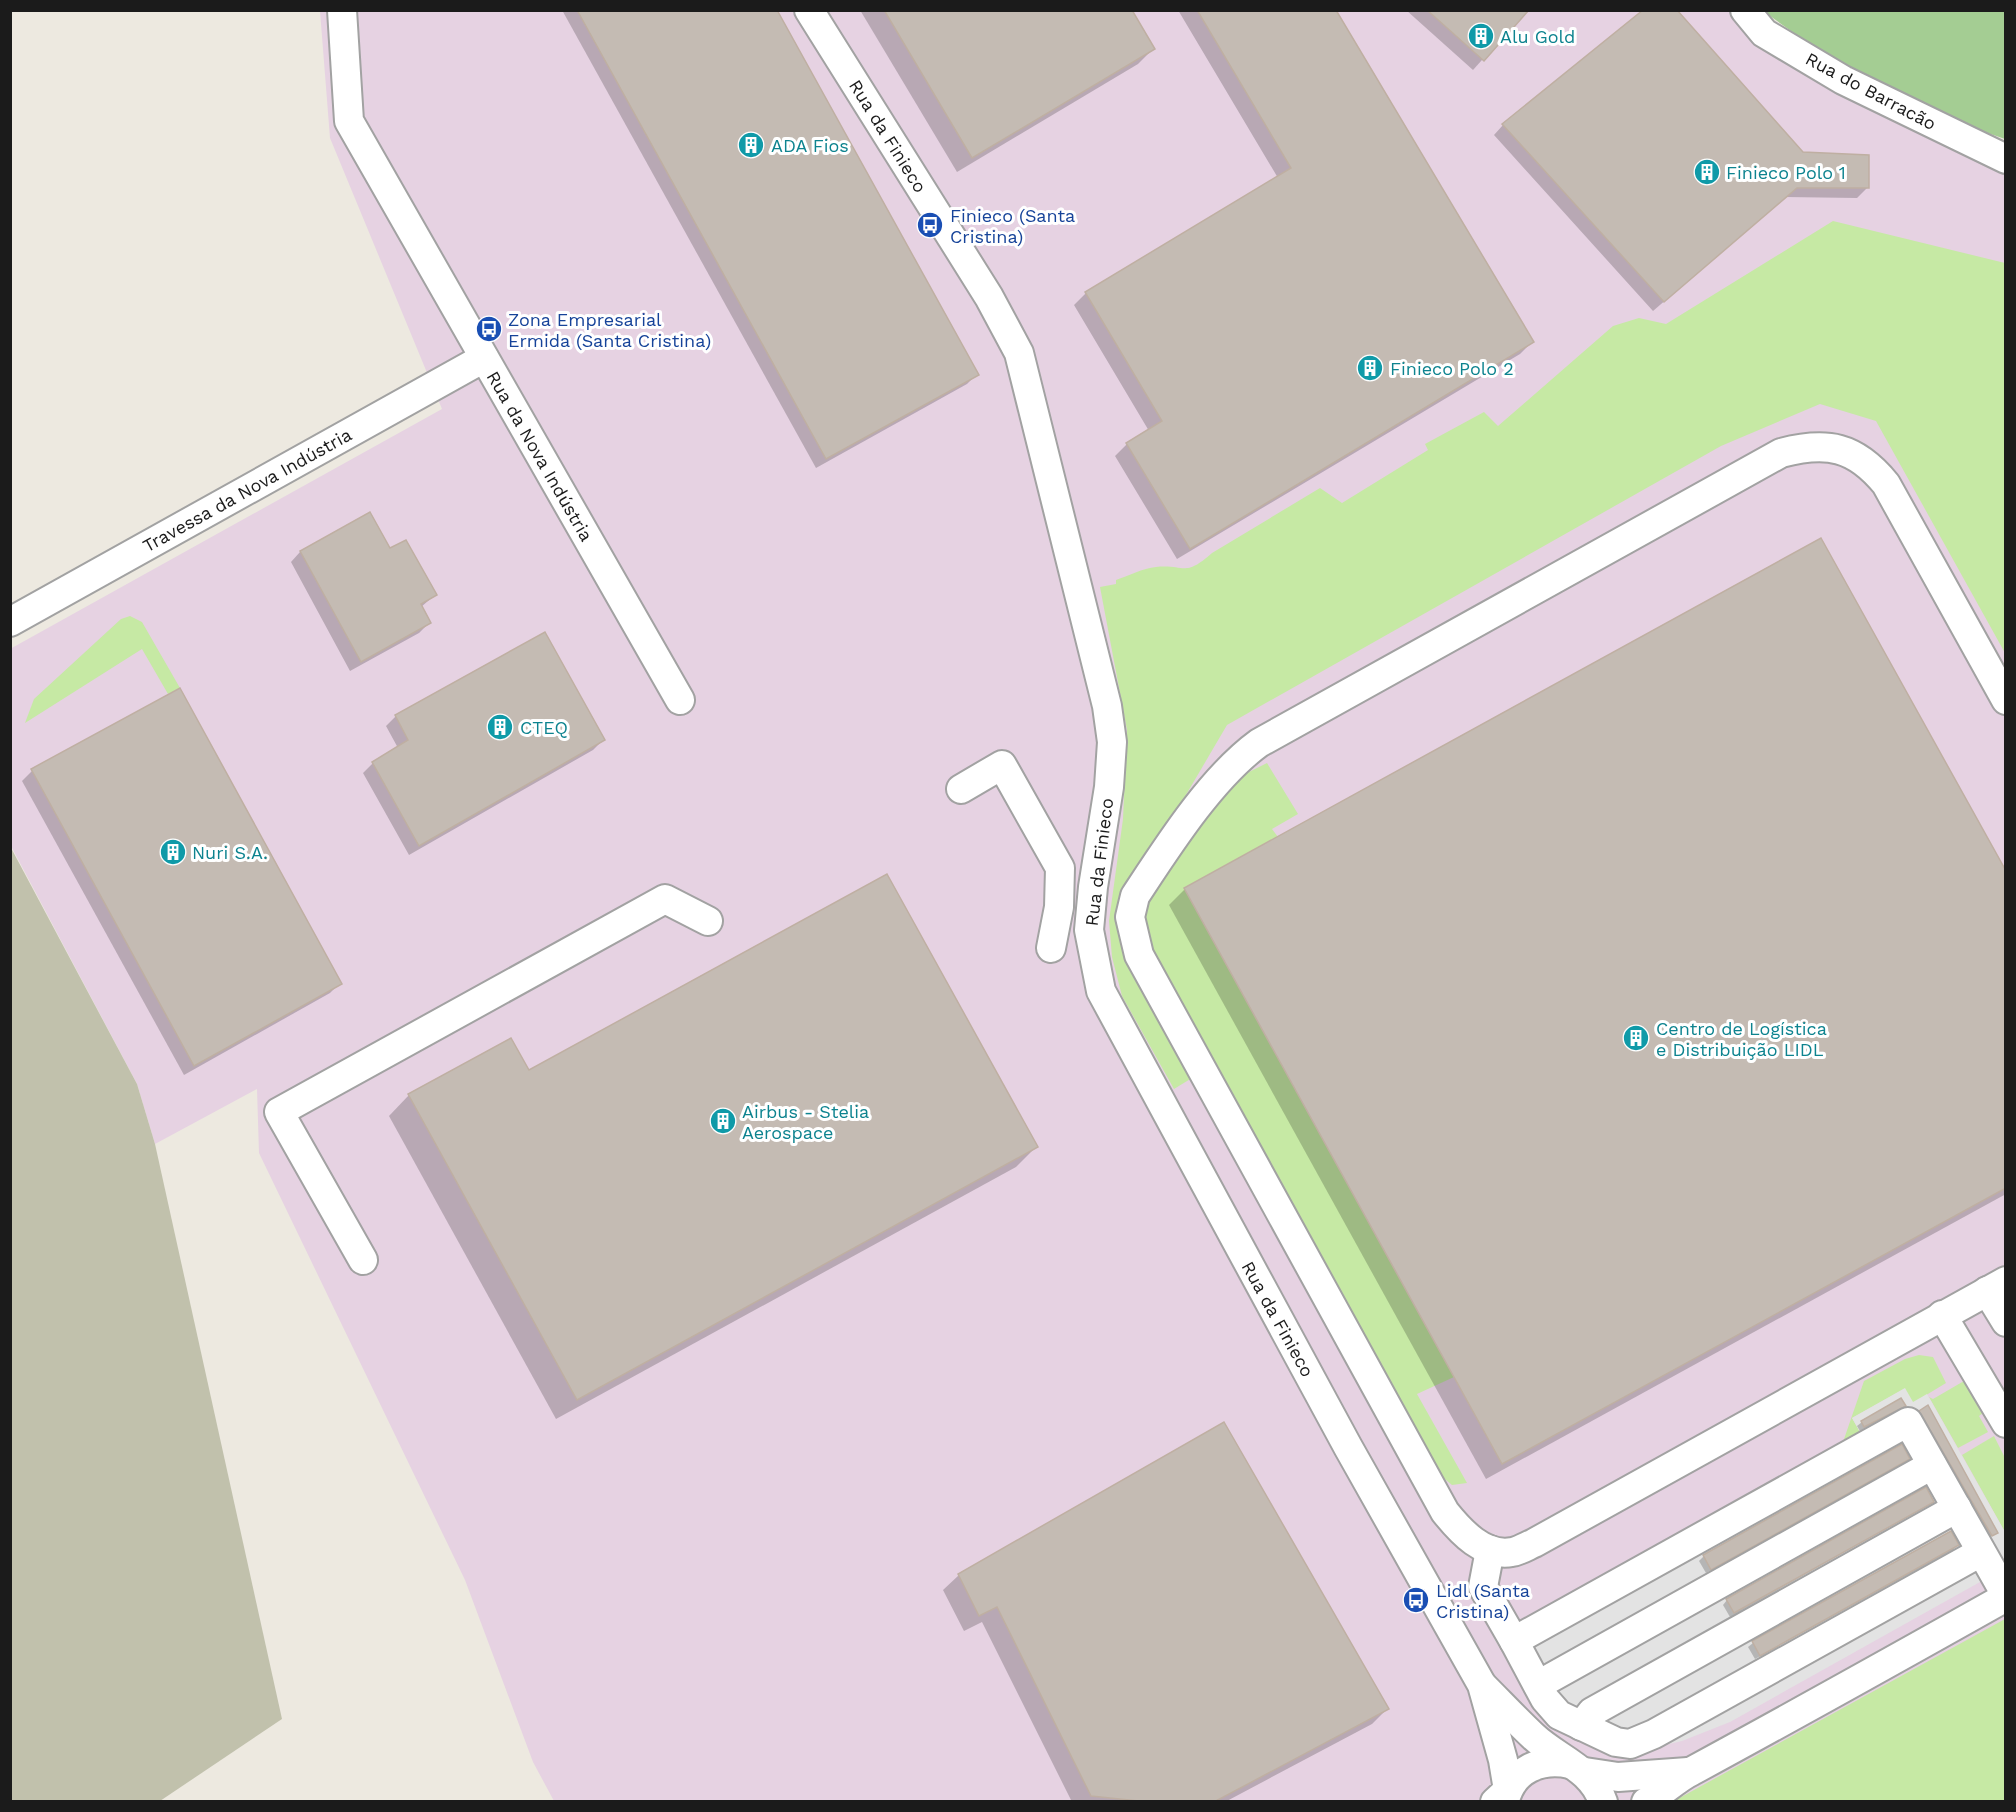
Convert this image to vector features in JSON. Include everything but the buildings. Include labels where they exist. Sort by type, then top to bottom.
[{"type":"street","name":"Rua da Nova Indústria","points":[[342,10],[349,121],[680,700]]},
{"type":"street","name":"Rua da Finieco","points":[[809,10],[989,297],[1019,353],[1107,706],[1112,742],[1110,776],[1093,887],[1089,930],[1101,991],[1348,1447],[1482,1685]]},
{"type":"street","name":"Rua do Barracão","points":[[1745,10],[1764,33],[1843,80],[2006,159]]},
{"type":"street","name":"Travessa da Nova Indústria","points":[[10,622],[484,358]]},
{"type":"street","points":[[2006,700],[1886,484],[1872,467],[1854,454],[1833,447],[1807,446],[1781,453],[1259,743],[1234,761],[1216,783],[1135,896],[1130,917],[1139,955],[1445,1512],[1459,1529],[1490,1550],[1513,1552],[1534,1543],[1996,1286],[2006,1322]]},
{"type":"street","points":[[961,789],[1002,765],[1060,868],[1059,907],[1052,948]]},
{"type":"street","points":[[363,1260],[279,1112],[665,899],[708,921]]},
{"type":"street","points":[[1942,1315],[2006,1423]]},
{"type":"street","points":[[1514,1641],[1908,1422],[2006,1596],[1763,1734],[1688,1772],[1662,1794],[1646,1802]]},
{"type":"street","points":[[1538,1685],[1932,1464]]},
{"type":"street","points":[[1581,1726],[1592,1712],[1957,1508]]},
{"type":"street","points":[[1490,1550],[1483,1587],[1545,1699],[1559,1715],[1616,1742],[1630,1744],[1642,1741],[1982,1552]]},
{"type":"street","points":[[1482,1685],[1534,1737],[1578,1768],[1596,1785],[1603,1802]]},
{"type":"street","points":[[1482,1685],[1503,1760],[1502,1798]]},
{"type":"street","points":[[1502,1798],[1516,1778],[1527,1768],[1556,1761],[1618,1777],[1688,1772]]},
{"type":"shaded area","points":[[320,11],[1745,11],[2005,159],[2005,1801],[554,1801],[533,1762],[465,1580],[259,1153],[257,1089],[155,1144],[137,1084],[11,846],[10,649],[442,409],[330,138]]},
{"type":"shaded area","points":[[10,846],[137,1084],[155,1144],[282,1719],[160,1801],[11,1801]]},
{"type":"shaded area","points":[[1905,1388],[1913,1402],[1927,1394],[2005,1532],[2005,1568],[1730,1722],[1682,1741],[1630,1753],[1539,1707],[1494,1639],[1860,1432],[1852,1418]]},
{"type":"green space","points":[[1763,11],[2005,11],[2005,139],[1979,130],[1822,53]]},
{"type":"green space","points":[[1833,221],[2005,263],[2005,653],[1876,421],[1820,404],[1721,446],[1227,725],[1119,909],[1122,950],[1192,1078],[1174,1089],[1122,996],[1112,957],[1109,921],[1123,819],[1127,730],[1100,587],[1116,584],[1116,580],[1141,570],[1166,567],[1190,568],[1320,488],[1342,503],[1428,450],[1425,444],[1484,412],[1498,426],[1613,326],[1639,318],[1666,324]]},
{"type":"green space","points":[[130,616],[142,622],[180,688],[168,694],[142,649],[25,723],[34,699],[121,619]]},
{"type":"green space","points":[[1267,763],[1298,814],[1272,829],[1278,837],[1454,1377],[1417,1394],[1467,1483],[1452,1485],[1435,1471],[1146,951],[1141,917],[1158,877],[1235,779]]},
{"type":"green space","points":[[1919,1355],[1933,1357],[1946,1383],[1913,1403],[1904,1389],[1852,1418],[1860,1432],[1843,1442],[1864,1381],[1905,1359]]},
{"type":"green space","points":[[1964,1381],[1983,1413],[1979,1416],[1988,1432],[1958,1448],[1929,1397],[1933,1399]]},
{"type":"green space","points":[[1994,1436],[2005,1458],[2005,1532],[1962,1455]]},
{"type":"green space","points":[[2005,1619],[2005,1801],[1674,1801]]},
{"type":"place","name":"Alu Gold","points":[[1481,36]]},
{"type":"place","name":"ADA Fios","points":[[751,145]]},
{"type":"place","name":"Finieco Polo 1","points":[[1707,172]]},
{"type":"place","name":"Finieco (Santa Cristina)","points":[[930,225]]},
{"type":"place","name":"Zona Empresarial Ermida (Santa Cristina)","points":[[489,329]]},
{"type":"place","name":"Finieco Polo 2","points":[[1370,368]]},
{"type":"place","name":"CTEQ","points":[[500,727]]},
{"type":"place","name":"Nuri S.A.","points":[[173,852]]},
{"type":"place","name":"Centro de Logística e Distribuição LIDL","points":[[1636,1038]]},
{"type":"place","name":"Airbus - Stelia Aerospace","points":[[723,1121]]},
{"type":"place","name":"Lidl (Santa Cristina)","points":[[1416,1600]]}]
